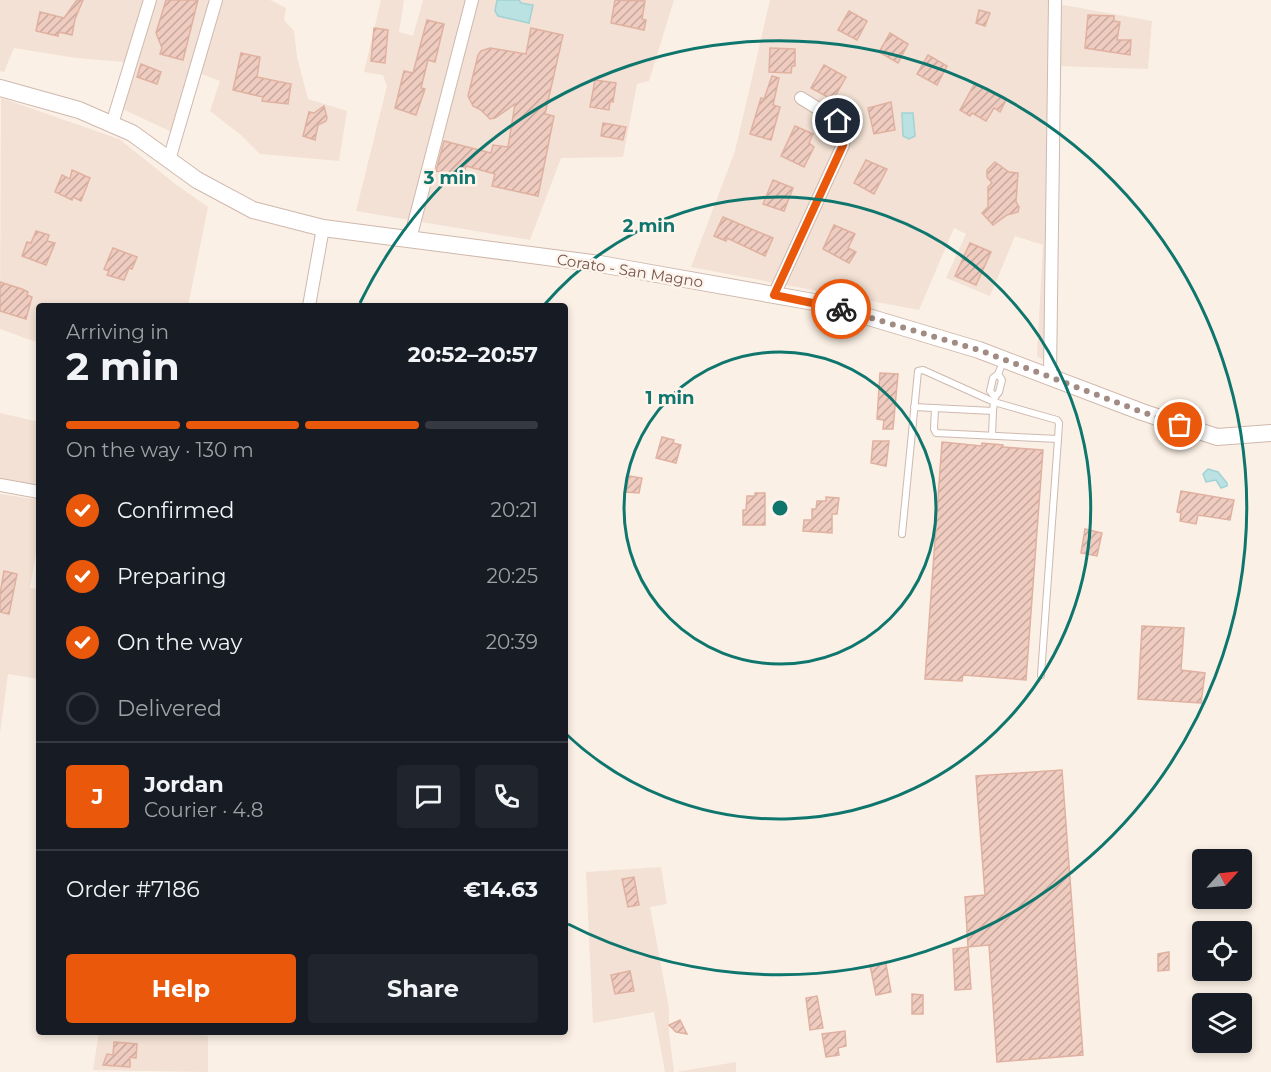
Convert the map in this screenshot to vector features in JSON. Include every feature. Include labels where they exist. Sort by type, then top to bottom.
[{"type":"main road","name":"Corato - San Magno","points":[[0,88],[79,110],[132,133],[197,180],[253,210],[323,228],[600,264],[825,304],[979,350],[1001,367],[1050,377],[1142,412],[1217,437],[1271,433]]},
{"type":"street","points":[[112,124],[150,0]]},
{"type":"street","points":[[170,160],[216,0]]},
{"type":"street","points":[[410,239],[472,0]]},
{"type":"street","points":[[1050,377],[1055,0]]},
{"type":"street","points":[[774,295],[843,145],[845,131],[838,121],[801,98]]},
{"type":"street","points":[[310,303],[323,228]]},
{"type":"street","points":[[0,485],[36,491]]},
{"type":"lane","points":[[992,435],[994,399],[999,392],[1002,380],[1001,367]]},
{"type":"lane","points":[[902,534],[918,371],[922,370],[994,399],[1057,420],[1059,423],[1058,440],[1041,675]]},
{"type":"lane","points":[[914,407],[993,411]]},
{"type":"lane","points":[[935,408],[934,429],[936,433],[1058,440]]},
{"type":"shaded area","points":[[0,0],[270,0],[286,8],[284,20],[294,31],[297,57],[308,99],[347,111],[339,161],[260,154],[241,135],[210,111],[220,81],[197,72],[178,135],[112,104],[124,62],[76,58],[14,48],[4,72],[0,71]]},
{"type":"shaded area","points":[[381,0],[404,0],[399,32],[413,36],[423,0],[674,0],[649,81],[637,84],[623,157],[561,158],[530,240],[356,211],[387,86],[383,75],[364,72]]},
{"type":"shaded area","points":[[770,0],[1058,0],[1058,4],[1152,21],[1148,69],[1056,66],[1048,362],[1037,356],[1043,245],[1015,236],[990,296],[946,278],[966,234],[954,228],[919,310],[691,267],[735,151]]},
{"type":"shaded area","points":[[1,98],[119,139],[208,207],[189,303],[36,303],[36,342],[0,329]]},
{"type":"shaded area","points":[[0,413],[36,421],[36,487],[0,481]]},
{"type":"shaded area","points":[[0,494],[36,500],[36,553],[30,588],[36,589],[36,679],[8,674],[0,733]]},
{"type":"shaded area","points":[[661,867],[667,904],[650,907],[669,1008],[669,1033],[674,1072],[665,1072],[654,1012],[593,1023],[586,872]]},
{"type":"shaded area","points":[[99,1035],[208,1036],[208,1072],[93,1070]]},
{"type":"shaded area","points":[[736,1062],[736,1072],[676,1072]]},
{"type":"water","points":[[497,0],[519,0],[521,3],[533,5],[529,23],[498,16],[495,11]]},
{"type":"water","points":[[902,113],[913,113],[915,136],[909,139],[903,136]]},
{"type":"water","points":[[1208,469],[1218,472],[1227,486],[1221,488],[1216,480],[1206,482],[1203,474]]},
{"type":"building","points":[[77,0],[83,0],[75,19],[72,35],[59,32],[58,36],[36,31],[40,12],[64,18]]},
{"type":"building","points":[[166,0],[198,0],[183,60],[160,54],[162,48],[156,33]]},
{"type":"building","points":[[615,0],[645,1],[642,19],[646,20],[644,30],[611,23]]},
{"type":"building","points":[[979,10],[990,13],[985,26],[976,23]]},
{"type":"building","points":[[849,11],[867,21],[857,40],[838,30]]},
{"type":"building","points":[[1088,15],[1114,16],[1114,21],[1120,22],[1117,40],[1131,40],[1130,55],[1085,48]]},
{"type":"building","points":[[427,20],[444,24],[435,62],[428,60],[421,88],[425,89],[416,115],[395,108],[404,71],[413,73]]},
{"type":"building","points":[[374,28],[388,30],[385,63],[371,61]]},
{"type":"building","points":[[531,28],[563,35],[545,114],[554,116],[538,196],[492,186],[495,174],[466,166],[463,178],[436,171],[444,141],[491,153],[493,145],[508,147],[515,104],[490,119],[473,106],[468,96],[481,51],[490,48],[526,54]]},
{"type":"building","points":[[890,33],[908,44],[898,63],[879,52]]},
{"type":"building","points":[[770,48],[795,49],[795,66],[792,66],[791,73],[769,72]]},
{"type":"building","points":[[241,53],[260,57],[257,77],[291,84],[288,104],[262,101],[263,97],[233,90]]},
{"type":"building","points":[[928,55],[947,66],[937,85],[917,74]]},
{"type":"building","points":[[141,64],[161,72],[157,84],[137,77]]},
{"type":"building","points":[[824,65],[846,77],[833,100],[811,88]]},
{"type":"building","points":[[772,76],[779,78],[773,105],[780,107],[771,140],[750,134],[761,98],[764,99]]},
{"type":"building","points":[[595,80],[616,83],[613,102],[610,101],[609,110],[590,107]]},
{"type":"building","points":[[975,83],[1006,100],[1000,112],[994,108],[986,121],[972,113],[970,116],[960,110]]},
{"type":"building","points":[[891,102],[895,130],[874,134],[868,108]]},
{"type":"building","points":[[324,106],[327,118],[318,125],[315,140],[303,136],[309,112],[314,113]]},
{"type":"building","points":[[603,123],[626,127],[623,140],[601,136]]},
{"type":"building","points":[[795,126],[813,134],[809,143],[814,147],[804,167],[781,156]]},
{"type":"building","points":[[866,160],[887,169],[874,194],[854,183]]},
{"type":"building","points":[[995,162],[1009,172],[1018,173],[1016,202],[1019,207],[1018,212],[1007,215],[993,225],[982,213],[988,207],[988,187],[992,183],[987,177],[987,170]]},
{"type":"building","points":[[72,170],[90,178],[81,201],[73,197],[72,200],[55,192],[62,175],[70,179]]},
{"type":"building","points":[[773,180],[793,188],[784,211],[763,204]]},
{"type":"building","points":[[723,217],[773,238],[765,256],[727,238],[726,241],[714,236]]},
{"type":"building","points":[[834,225],[855,234],[848,248],[856,252],[849,263],[823,249]]},
{"type":"building","points":[[36,231],[49,235],[47,241],[55,243],[46,265],[22,256],[27,242],[31,243]]},
{"type":"building","points":[[970,243],[991,252],[976,285],[955,276]]},
{"type":"building","points":[[113,248],[137,257],[124,280],[107,275],[109,271],[104,269]]},
{"type":"building","points":[[0,282],[22,289],[32,297],[26,319],[0,311]]},
{"type":"building","points":[[880,373],[898,374],[893,429],[883,429],[884,420],[877,419]]},
{"type":"building","points":[[662,437],[674,440],[673,443],[681,445],[676,463],[656,458]]},
{"type":"building","points":[[873,441],[889,441],[886,466],[871,463]]},
{"type":"building","points":[[942,442],[982,446],[982,443],[1043,450],[1026,680],[963,675],[962,681],[925,679]]},
{"type":"building","points":[[629,476],[642,478],[639,493],[626,492]]},
{"type":"building","points":[[1181,491],[1234,500],[1230,520],[1198,515],[1196,524],[1180,521],[1181,513],[1177,512]]},
{"type":"building","points":[[755,493],[765,493],[765,525],[743,525],[743,510],[746,510],[747,496],[755,496]]},
{"type":"building","points":[[826,497],[839,498],[837,514],[832,514],[832,533],[803,531],[804,520],[812,520],[812,509],[816,509],[817,501],[826,501]]},
{"type":"building","points":[[1085,529],[1102,533],[1097,556],[1081,553]]},
{"type":"building","points":[[4,571],[17,574],[9,614],[0,612]]},
{"type":"building","points":[[1142,626],[1184,628],[1181,670],[1205,673],[1201,703],[1138,699]]},
{"type":"building","points":[[1062,770],[1083,1055],[997,1062],[989,945],[968,947],[965,897],[985,895],[976,776]]},
{"type":"building","points":[[634,877],[639,905],[628,907],[622,879]]},
{"type":"building","points":[[968,947],[971,989],[955,990],[953,949]]},
{"type":"building","points":[[1169,952],[1169,970],[1158,971],[1158,954]]},
{"type":"building","points":[[886,964],[891,992],[876,995],[870,965]]},
{"type":"building","points":[[630,971],[634,991],[615,994],[611,975]]},
{"type":"building","points":[[912,994],[923,995],[923,1014],[912,1014]]},
{"type":"building","points":[[817,996],[823,1028],[810,1030],[806,998]]},
{"type":"building","points":[[680,1020],[687,1034],[676,1032],[669,1025]]},
{"type":"building","points":[[845,1031],[846,1046],[838,1048],[839,1055],[826,1057],[822,1034]]},
{"type":"building","points":[[114,1042],[137,1044],[136,1058],[130,1057],[130,1067],[103,1065],[107,1054],[113,1055]]},
{"type":"way so far","points":[[841,309],[979,350],[1180,425]]},
{"type":"route","points":[[838,121],[845,131],[843,145],[774,295],[841,309]]}]
